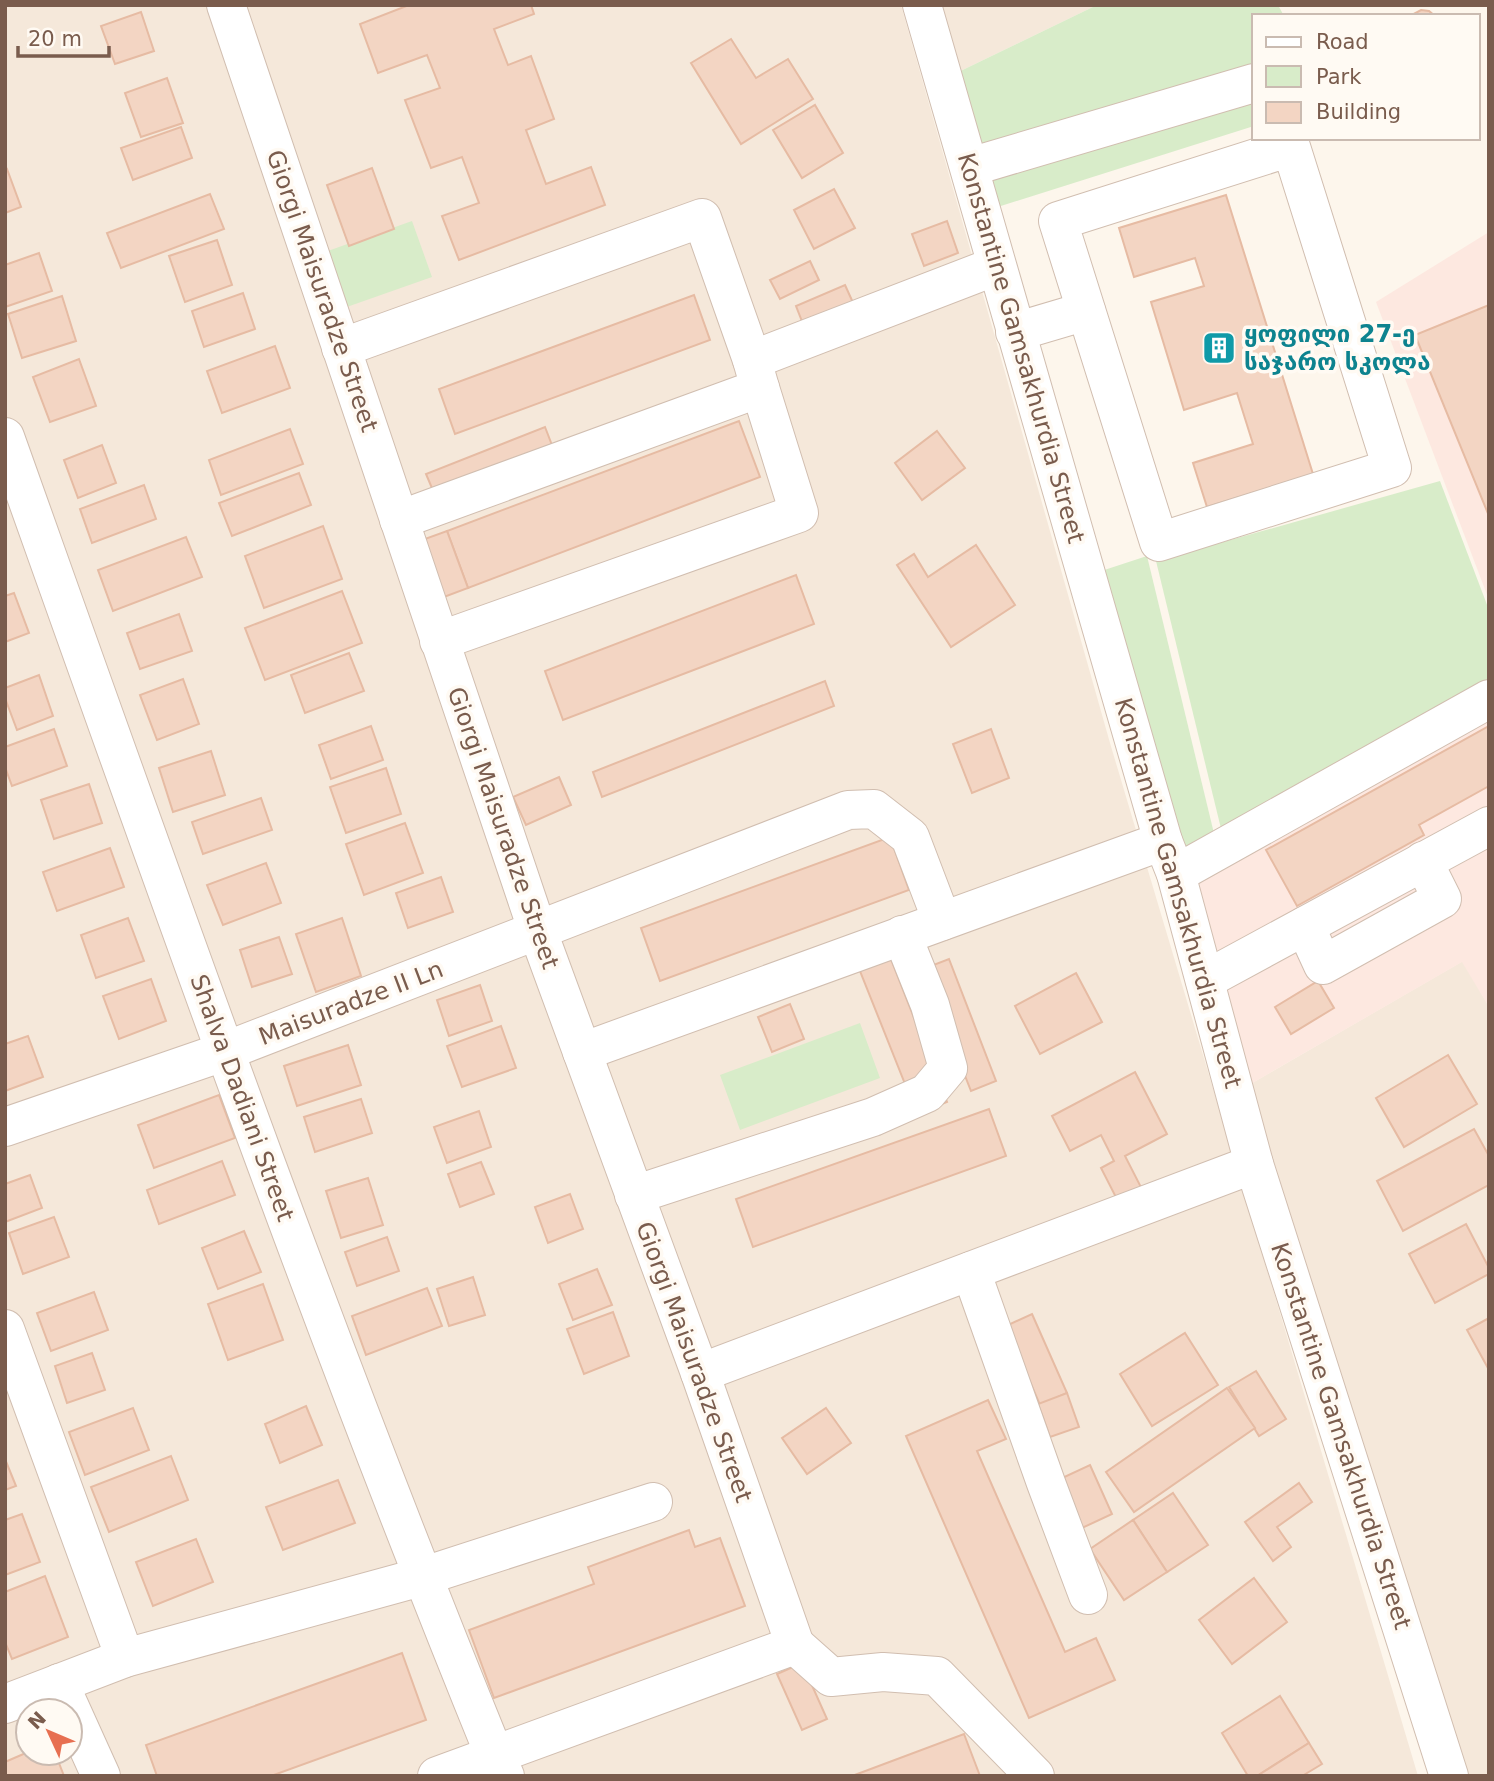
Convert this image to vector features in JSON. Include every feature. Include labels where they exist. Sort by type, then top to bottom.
[{"type":"street","name":"Giorgi Maisuradze Street","points":[[226,5],[538,932],[700,1373],[794,1645]]},
{"type":"street","name":"Konstantine Gamsakhurdia Street","points":[[922,5],[1205,980],[1254,1164],[1449,1776]]},
{"type":"street","points":[[970,167],[1252,84]]},
{"type":"street","points":[[1291,147],[1392,468],[1159,542],[1086,311],[1058,221],[1291,147]]},
{"type":"street","points":[[341,348],[702,218],[756,374],[799,513],[439,641]]},
{"type":"street","points":[[399,520],[756,374],[996,266]]},
{"type":"street","points":[[1015,332],[1086,311]]},
{"type":"street","name":"Shalva Dadiani Street","points":[[5,437],[223,1052],[421,1577],[499,1765]]},
{"type":"street","points":[[582,1052],[942,921],[1169,857],[1489,699]]},
{"type":"street","name":"Maisuradze II Ln","points":[[5,1127],[223,1052],[848,810],[874,809],[910,837],[942,921]]},
{"type":"street","points":[[1205,980],[1489,826]]},
{"type":"street","points":[[634,1195],[873,1117],[927,1093],[948,1068],[930,1005],[902,935]]},
{"type":"street","points":[[700,1373],[1254,1164]]},
{"type":"street","points":[[971,1271],[1088,1595]]},
{"type":"street","points":[[5,1329],[125,1658]]},
{"type":"street","points":[[5,1704],[125,1658],[421,1577],[653,1502]]},
{"type":"street","points":[[437,1776],[499,1765],[794,1645],[831,1676],[883,1672],[937,1676],[1034,1776]]},
{"type":"street","points":[[60,1683],[101,1776]]},
{"type":"shaded area","points":[[5,5],[901,5],[1110,743],[1418,1776],[5,1776]]},
{"type":"shaded area","points":[[922,5],[1097,5],[944,79]]},
{"type":"shaded area","points":[[1489,232],[1489,600],[1376,302]]},
{"type":"shaded area","points":[[1489,699],[1489,1007],[1462,962],[1235,1093],[1176,874]]},
{"type":"shaded area","points":[[1463,961],[1489,1007],[1489,1776],[1449,1776],[1235,1093]]},
{"type":"green space","points":[[1097,5],[1278,5],[1283,14],[1252,14],[1252,127],[982,212],[944,79]]},
{"type":"green space","points":[[412,221],[432,277],[344,308],[325,252]]},
{"type":"green space","points":[[1440,481],[1489,610],[1489,693],[1224,841],[1156,561]]},
{"type":"green space","points":[[1147,556],[1218,850],[1176,874],[1086,576]]},
{"type":"green space","points":[[860,1023],[880,1078],[740,1130],[720,1075]]},
{"type":"building","points":[[409,5],[531,5],[534,14],[494,29],[508,65],[531,56],[554,119],[526,130],[546,184],[591,167],[605,205],[459,260],[442,216],[479,203],[462,157],[431,168],[405,100],[440,88],[427,55],[378,73],[360,24]]},
{"type":"building","points":[[1421,10],[1433,14],[1414,14]]},
{"type":"building","points":[[141,12],[154,51],[115,64],[101,26]]},
{"type":"building","points":[[731,39],[756,78],[788,59],[813,99],[741,144],[691,63]]},
{"type":"building","points":[[167,78],[183,123],[141,137],[125,93]]},
{"type":"building","points":[[815,105],[843,153],[802,178],[773,130]]},
{"type":"building","points":[[181,127],[192,158],[133,180],[121,148]]},
{"type":"building","points":[[372,168],[394,229],[349,246],[327,185]]},
{"type":"building","points":[[7,169],[21,207],[5,213],[5,170]]},
{"type":"building","points":[[834,189],[855,228],[814,249],[794,210]]},
{"type":"building","points":[[210,194],[224,229],[121,268],[107,233]]},
{"type":"building","name":"ყოფილი 27-ე საჯარო სკოლა","points":[[1226,195],[1313,474],[1207,507],[1193,463],[1253,444],[1237,393],[1184,410],[1151,302],[1204,286],[1195,258],[1134,277],[1119,228]]},
{"type":"building","points":[[947,221],[958,253],[924,266],[912,234]]},
{"type":"building","points":[[217,240],[232,285],[185,302],[169,256]]},
{"type":"building","points":[[39,253],[52,291],[5,307],[5,265]]},
{"type":"building","points":[[810,261],[819,280],[780,299],[770,280]]},
{"type":"building","points":[[845,285],[855,307],[805,329],[796,306]]},
{"type":"building","points":[[243,293],[255,329],[204,347],[192,311]]},
{"type":"building","points":[[694,295],[710,340],[455,434],[439,389]]},
{"type":"building","points":[[62,296],[76,341],[22,358],[8,314]]},
{"type":"building","points":[[1489,305],[1489,516],[1415,335]]},
{"type":"building","points":[[275,346],[290,388],[222,413],[207,371]]},
{"type":"building","points":[[79,359],[96,406],[50,422],[33,377]]},
{"type":"building","points":[[739,421],[760,477],[468,588],[447,531]]},
{"type":"building","points":[[545,427],[555,453],[437,500],[426,474]]},
{"type":"building","points":[[290,429],[303,464],[221,495],[209,460]]},
{"type":"building","points":[[937,431],[965,468],[922,500],[895,463]]},
{"type":"building","points":[[102,445],[116,483],[78,498],[64,460]]},
{"type":"building","points":[[299,473],[311,505],[232,536],[219,503]]},
{"type":"building","points":[[144,485],[156,519],[92,543],[80,509]]},
{"type":"building","points":[[323,526],[342,579],[264,608],[245,556]]},
{"type":"building","points":[[447,531],[468,588],[444,597],[422,540]]},
{"type":"building","points":[[186,537],[202,577],[113,611],[98,570]]},
{"type":"building","points":[[976,545],[1015,605],[951,647],[897,565],[914,554],[928,577]]},
{"type":"building","points":[[796,575],[814,624],[563,720],[545,671]]},
{"type":"building","points":[[342,591],[362,643],[265,680],[245,628]]},
{"type":"building","points":[[14,593],[29,633],[5,642],[5,596]]},
{"type":"building","points":[[179,614],[192,651],[140,669],[127,633]]},
{"type":"building","points":[[349,653],[364,691],[305,713],[291,675]]},
{"type":"building","points":[[39,675],[53,716],[17,730],[5,698],[5,688]]},
{"type":"building","points":[[183,679],[199,724],[157,740],[140,695]]},
{"type":"building","points":[[825,681],[834,706],[602,797],[593,772]]},
{"type":"building","points":[[371,726],[383,760],[331,779],[319,745]]},
{"type":"building","points":[[1489,726],[1489,786],[1419,825],[1424,835],[1297,906],[1266,850]]},
{"type":"building","points":[[54,729],[67,766],[12,786],[5,767],[5,747]]},
{"type":"building","points":[[991,729],[1009,778],[972,793],[953,744]]},
{"type":"building","points":[[211,751],[225,795],[173,812],[159,768]]},
{"type":"building","points":[[386,768],[401,814],[346,833],[330,787]]},
{"type":"building","points":[[559,777],[571,805],[526,825],[513,797]]},
{"type":"building","points":[[89,784],[102,823],[54,839],[41,800]]},
{"type":"building","points":[[261,798],[272,830],[203,854],[192,822]]},
{"type":"building","points":[[405,823],[423,873],[364,895],[346,844]]},
{"type":"building","points":[[890,837],[909,890],[660,981],[641,928]]},
{"type":"building","points":[[110,848],[124,887],[57,911],[43,872]]},
{"type":"building","points":[[266,863],[281,903],[223,925],[207,885]]},
{"type":"building","points":[[441,877],[453,912],[408,928],[396,893]]},
{"type":"building","points":[[128,918],[144,961],[96,978],[81,935]]},
{"type":"building","points":[[342,918],[361,976],[316,992],[296,934]]},
{"type":"building","points":[[279,937],[292,974],[252,987],[240,950]]},
{"type":"building","points":[[889,954],[947,1102],[917,1114],[858,966]]},
{"type":"building","points":[[949,959],[996,1081],[971,1091],[923,969]]},
{"type":"building","points":[[1076,973],[1102,1022],[1040,1054],[1015,1006]]},
{"type":"building","points":[[151,979],[166,1021],[119,1039],[103,996]]},
{"type":"building","points":[[1318,981],[1334,1008],[1291,1034],[1275,1007]]},
{"type":"building","points":[[480,985],[492,1021],[449,1036],[437,1000]]},
{"type":"building","points":[[790,1004],[804,1039],[772,1052],[758,1017]]},
{"type":"building","points":[[501,1026],[516,1068],[462,1087],[447,1046]]},
{"type":"building","points":[[28,1036],[43,1077],[5,1091],[5,1044]]},
{"type":"building","points":[[348,1045],[361,1085],[297,1106],[284,1066]]},
{"type":"building","points":[[1448,1055],[1477,1104],[1404,1147],[1376,1098]]},
{"type":"building","points":[[1135,1072],[1167,1134],[1125,1156],[1147,1199],[1123,1211],[1101,1168],[1114,1161],[1101,1135],[1070,1151],[1052,1116]]},
{"type":"building","points":[[219,1095],[235,1138],[154,1168],[138,1125]]},
{"type":"building","points":[[361,1099],[372,1133],[315,1152],[304,1117]]},
{"type":"building","points":[[989,1109],[1006,1156],[753,1247],[736,1199]]},
{"type":"building","points":[[479,1111],[491,1147],[447,1163],[434,1127]]},
{"type":"building","points":[[1474,1129],[1489,1156],[1489,1185],[1403,1231],[1377,1181]]},
{"type":"building","points":[[222,1161],[235,1195],[159,1224],[147,1190]]},
{"type":"building","points":[[481,1162],[494,1194],[460,1207],[448,1174]]},
{"type":"building","points":[[30,1175],[42,1208],[5,1222],[5,1184]]},
{"type":"building","points":[[368,1178],[383,1225],[341,1238],[326,1191]]},
{"type":"building","points":[[570,1194],[583,1229],[548,1243],[535,1207]]},
{"type":"building","points":[[54,1217],[69,1257],[23,1274],[9,1233]]},
{"type":"building","points":[[1466,1224],[1489,1268],[1489,1274],[1435,1303],[1409,1254]]},
{"type":"building","points":[[244,1231],[261,1272],[218,1289],[202,1248]]},
{"type":"building","points":[[387,1237],[399,1271],[357,1286],[345,1252]]},
{"type":"building","points":[[597,1269],[612,1305],[573,1320],[559,1284]]},
{"type":"building","points":[[473,1277],[485,1315],[449,1326],[437,1289]]},
{"type":"building","points":[[263,1284],[283,1340],[228,1360],[208,1304]]},
{"type":"building","points":[[427,1288],[442,1326],[366,1355],[352,1316]]},
{"type":"building","points":[[94,1292],[108,1330],[51,1351],[37,1313]]},
{"type":"building","points":[[613,1312],[629,1356],[584,1374],[567,1329]]},
{"type":"building","points":[[1032,1314],[1067,1393],[1040,1405],[1006,1326]]},
{"type":"building","points":[[1489,1318],[1489,1370],[1467,1330]]},
{"type":"building","points":[[1185,1333],[1218,1385],[1152,1426],[1120,1374]]},
{"type":"building","points":[[92,1353],[105,1390],[67,1403],[55,1366]]},
{"type":"building","points":[[1256,1371],[1286,1419],[1259,1436],[1229,1387]]},
{"type":"building","points":[[1227,1388],[1255,1428],[1134,1512],[1106,1472]]},
{"type":"building","points":[[1067,1393],[1079,1427],[1050,1437],[1038,1404]]},
{"type":"building","points":[[988,1400],[1006,1439],[977,1451],[1065,1652],[1096,1638],[1115,1680],[1029,1718],[906,1436]]},
{"type":"building","points":[[306,1406],[322,1445],[280,1463],[265,1424]]},
{"type":"building","points":[[133,1408],[149,1450],[85,1475],[69,1432]]},
{"type":"building","points":[[826,1408],[851,1443],[807,1474],[782,1438]]},
{"type":"building","points":[[171,1456],[188,1500],[109,1532],[91,1487]]},
{"type":"building","points":[[5,1459],[16,1486],[5,1490]]},
{"type":"building","points":[[1090,1465],[1112,1514],[1082,1528],[1060,1479]]},
{"type":"building","points":[[338,1480],[355,1523],[283,1550],[266,1507]]},
{"type":"building","points":[[1299,1483],[1312,1502],[1277,1527],[1291,1547],[1273,1561],[1245,1522]]},
{"type":"building","points":[[1173,1493],[1208,1545],[1167,1572],[1133,1520]]},
{"type":"building","points":[[22,1514],[40,1562],[5,1575],[5,1520]]},
{"type":"building","points":[[1133,1520],[1167,1572],[1124,1600],[1090,1549]]},
{"type":"building","points":[[689,1530],[695,1547],[720,1538],[745,1606],[494,1698],[469,1630],[594,1584],[588,1567]]},
{"type":"building","points":[[196,1539],[213,1582],[153,1606],[136,1562]]},
{"type":"building","points":[[45,1576],[68,1637],[12,1659],[5,1642],[5,1592]]},
{"type":"building","points":[[1254,1578],[1287,1622],[1232,1664],[1199,1620]]},
{"type":"building","points":[[402,1653],[426,1720],[271,1776],[157,1776],[146,1745]]},
{"type":"building","points":[[802,1663],[827,1719],[802,1730],[777,1674]]},
{"type":"building","points":[[1280,1696],[1309,1743],[1257,1776],[1248,1776],[1222,1733]]},
{"type":"building","points":[[964,1734],[980,1776],[852,1776]]},
{"type":"building","points":[[1309,1743],[1322,1764],[1302,1776],[1257,1776]]},
{"type":"building","points":[[14,1758],[14,1767],[60,1767],[64,1776],[5,1776],[5,1762]]},
{"type":"place","name":"ყოფილი 27-ე საჯარო სკოლა","points":[[1219,348]]}]
